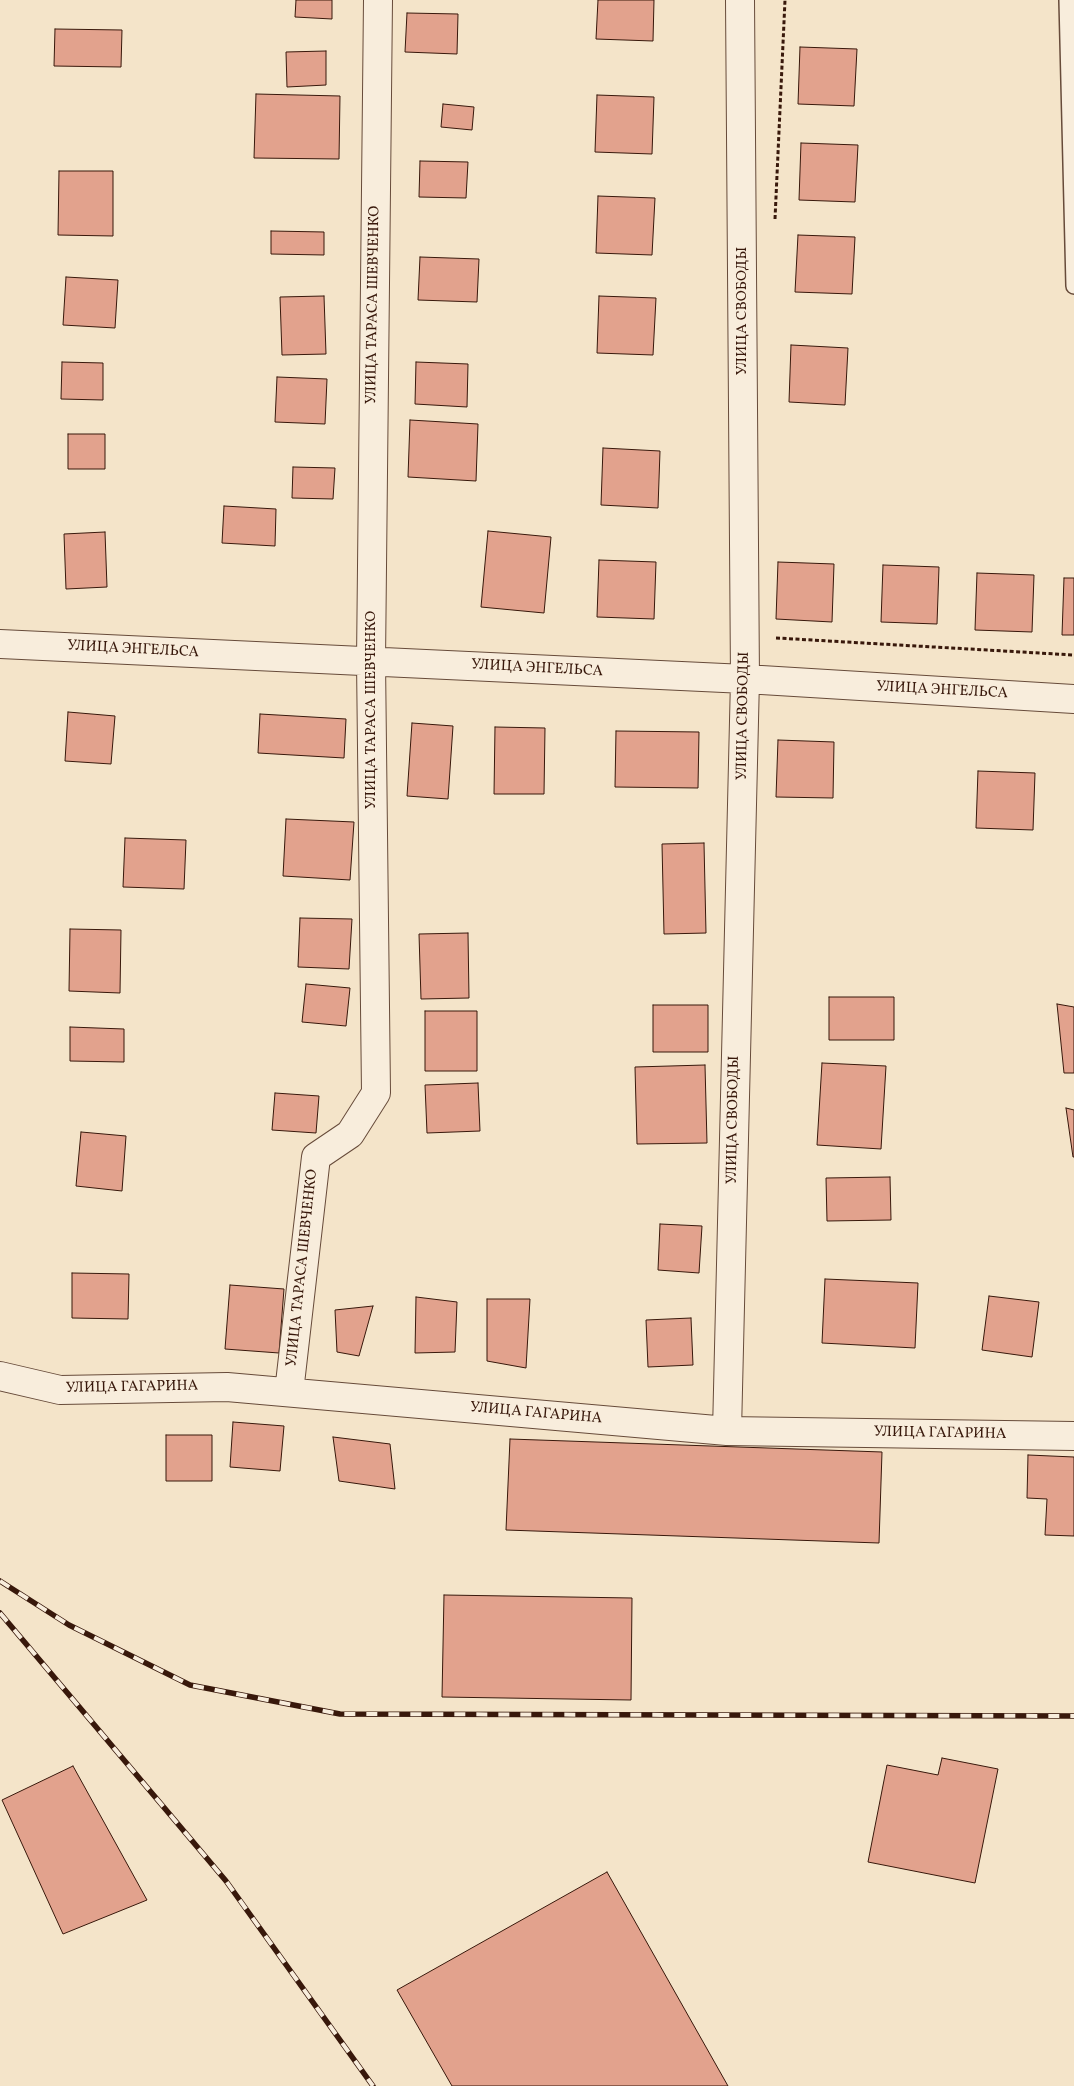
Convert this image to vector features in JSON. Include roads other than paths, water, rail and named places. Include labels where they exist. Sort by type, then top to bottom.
[{"type":"street","name":"УЛИЦА ТАРАСА ШЕВЧЕНКО","points":[[289,1392],[316,1156],[350,1134],[376,1093],[371,661],[378,0]]},
{"type":"street","name":"УЛИЦА СВОБОДЫ","points":[[727,1431],[745,679],[740,0]]},
{"type":"street","name":"УЛИЦА ЭНГЕЛЬСА","points":[[0,644],[745,679],[1074,699]]},
{"type":"street","name":"УЛИЦА ГАГАРИНА","points":[[0,1376],[60,1390],[226,1387],[727,1431],[1074,1436]]},
{"type":"lane","points":[[1067,0],[1074,286]]},
{"type":"railway","points":[[0,1581],[69,1625],[190,1685],[340,1714],[1074,1716]]},
{"type":"railway","points":[[0,1613],[226,1881],[373,2086]]}]
